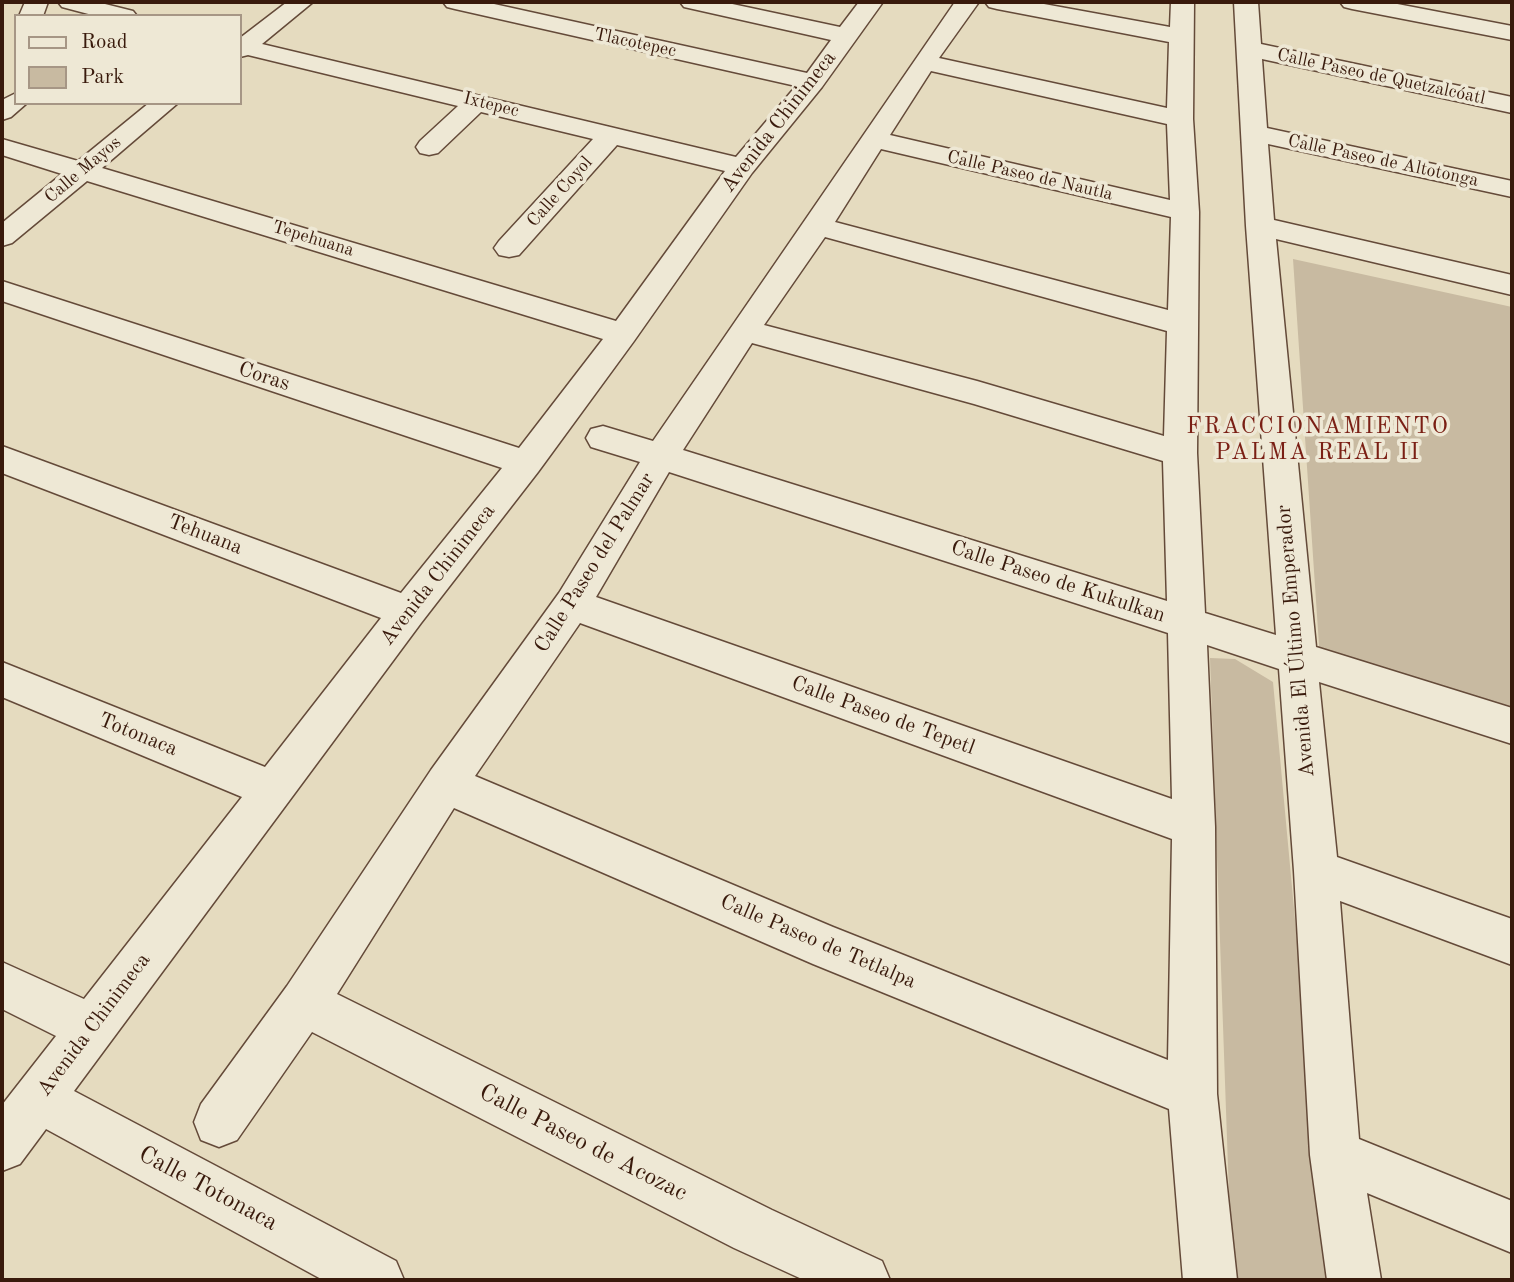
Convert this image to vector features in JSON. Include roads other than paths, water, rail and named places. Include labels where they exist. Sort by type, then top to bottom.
[{"type":"street","points":[[70,2],[117,14]]},
{"type":"street","points":[[242,46],[301,2]]},
{"type":"street","points":[[692,2],[847,36]]},
{"type":"street","name":"Avenida Chinimeca","points":[[2,1146],[408,612],[526,463],[623,334],[742,167],[813,82],[872,2]]},
{"type":"street","name":"Calle Paseo del Palmar","points":[[219,1122],[304,1003],[446,784],[572,604],[661,457],[744,330],[818,226],[967,2]]},
{"type":"street","points":[[997,2],[1182,20],[1181,119],[1185,212],[1180,453],[1194,827],[1192,1094],[1210,1280]]},
{"type":"street","name":"Avenida El Último Emperador","points":[[1246,2],[1260,226],[1316,871],[1335,1156],[1354,1280]]},
{"type":"street","points":[[1352,2],[1512,33]]},
{"type":"street","name":"Tlacotepec","points":[[456,3],[813,82]]},
{"type":"street","name":"Ixtepec","points":[[242,47],[742,167]]},
{"type":"street","name":"Calle Paseo de Quetzalcóatl","points":[[1251,49],[1512,104]]},
{"type":"street","points":[[925,62],[1181,119]]},
{"type":"street","points":[[429,147],[477,102]]},
{"type":"street","name":"Calle Mayos","points":[[2,237],[163,105]]},
{"type":"street","name":"Calle Paseo de Altotonga","points":[[1254,133],[1512,189]]},
{"type":"street","name":"Calle Coyol","points":[[509,248],[611,135]]},
{"type":"street","name":"Calle Paseo de Nautla","points":[[875,140],[1185,212]]},
{"type":"street","name":"Tepehuana","points":[[2,147],[623,334]]},
{"type":"street","points":[[818,226],[1182,325]]},
{"type":"street","points":[[1260,226],[1512,285]]},
{"type":"street","name":"Coras","points":[[2,291],[526,463]]},
{"type":"street","points":[[744,330],[977,393],[1180,453]]},
{"type":"street","name":"Calle Paseo de Kukulkan","points":[[603,438],[1512,726]]},
{"type":"street","name":"Tehuana","points":[[2,459],[408,612]]},
{"type":"street","name":"Calle Paseo de Tepetl","points":[[572,604],[1194,827]]},
{"type":"street","name":"Totonaca","points":[[2,679],[274,790]]},
{"type":"street","name":"Calle Paseo de Tetlalpa","points":[[446,784],[829,948],[1192,1094]]},
{"type":"street","points":[[1316,871],[1512,942]]},
{"type":"street","points":[[2,985],[92,1028]]},
{"type":"street","name":"Calle Paseo de Acozac","points":[[304,1003],[753,1229],[863,1280]]},
{"type":"street","name":"Calle Totonaca","points":[[38,1098],[377,1280]]},
{"type":"street","points":[[1335,1156],[1512,1227]]},
{"type":"district","name":"FRACCIONAMIENTO PALMA REAL II","points":[[1318,440]]}]
